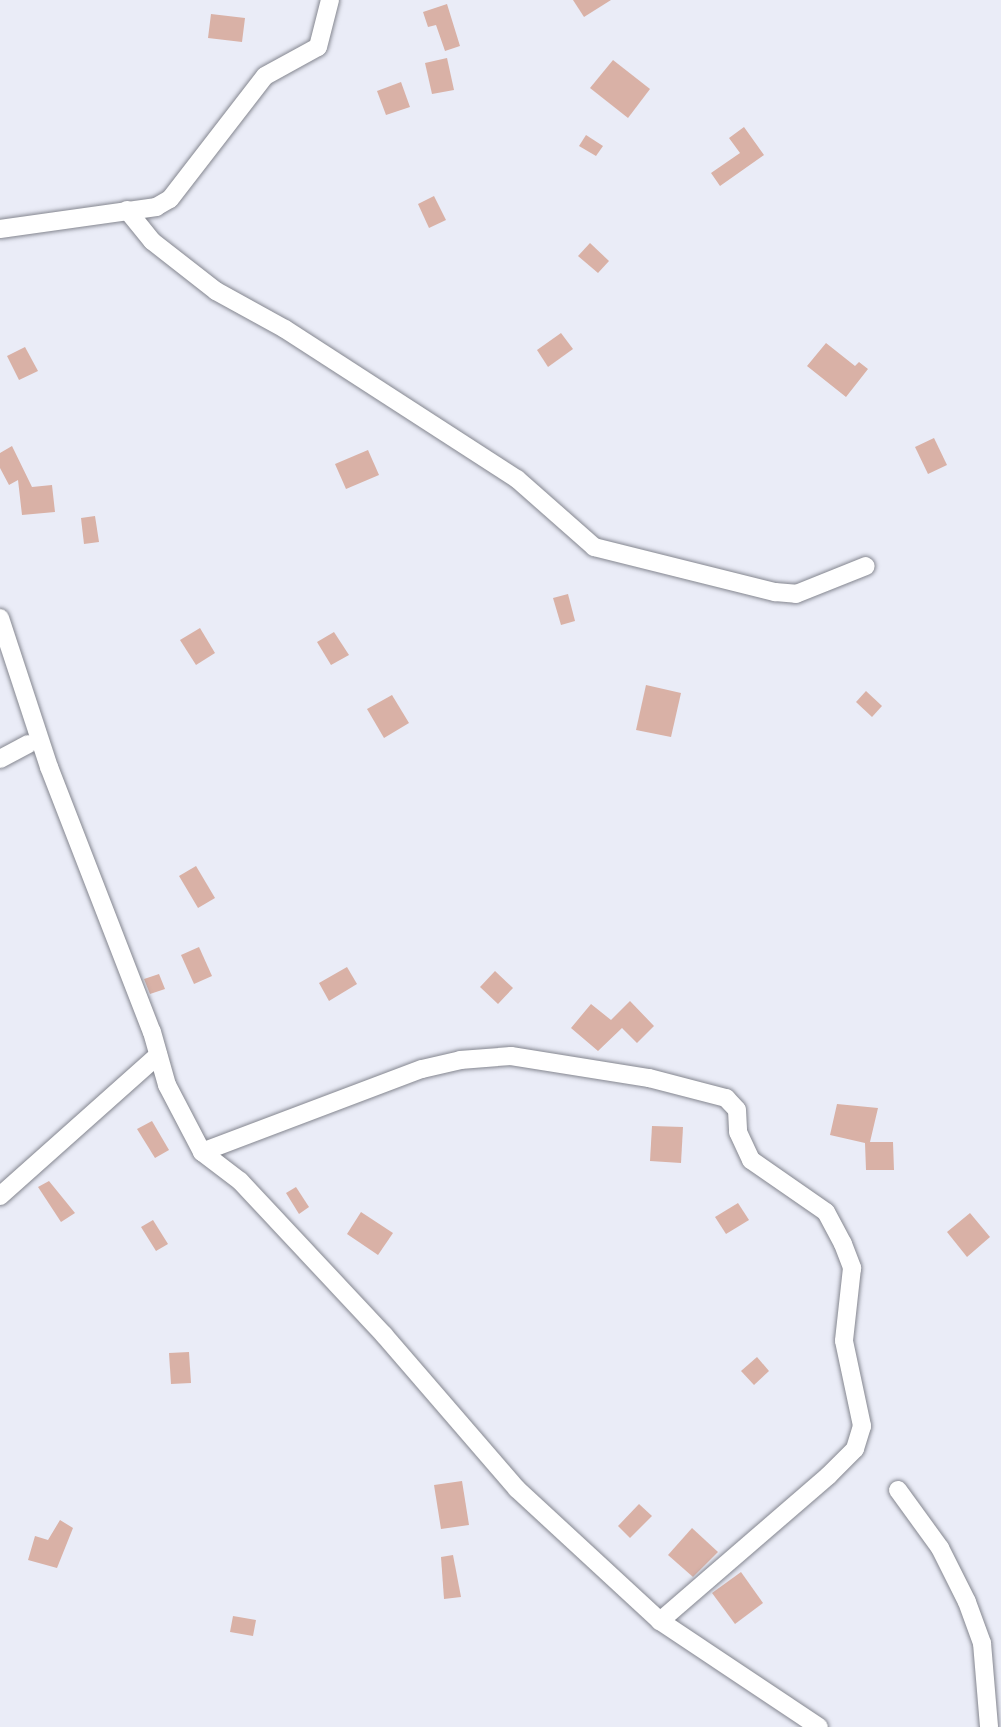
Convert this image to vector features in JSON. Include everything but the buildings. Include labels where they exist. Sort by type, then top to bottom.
[{"type":"street","points":[[0,229],[156,206],[170,199],[265,76],[318,47],[330,0]]},
{"type":"street","points":[[127,210],[152,241],[216,291],[285,329],[517,479],[594,547],[796,594],[866,565]]},
{"type":"street","points":[[0,618],[33,710],[49,767],[159,1055],[167,1084],[202,1152],[240,1181],[384,1335],[517,1489],[660,1621],[819,1727]]},
{"type":"street","points":[[28,744],[33,710]]},
{"type":"street","points":[[0,759],[28,744]]},
{"type":"street","points":[[28,744],[49,767]]},
{"type":"street","points":[[0,1196],[159,1055]]},
{"type":"street","points":[[202,1152],[422,1069],[460,1060],[511,1056],[649,1078],[726,1098],[737,1110],[738,1132],[751,1160],[826,1212],[843,1244],[852,1268],[844,1341],[862,1426],[855,1449],[828,1476],[660,1621]]},
{"type":"street","points":[[898,1490],[940,1548],[967,1602],[982,1643],[989,1727]]}]
